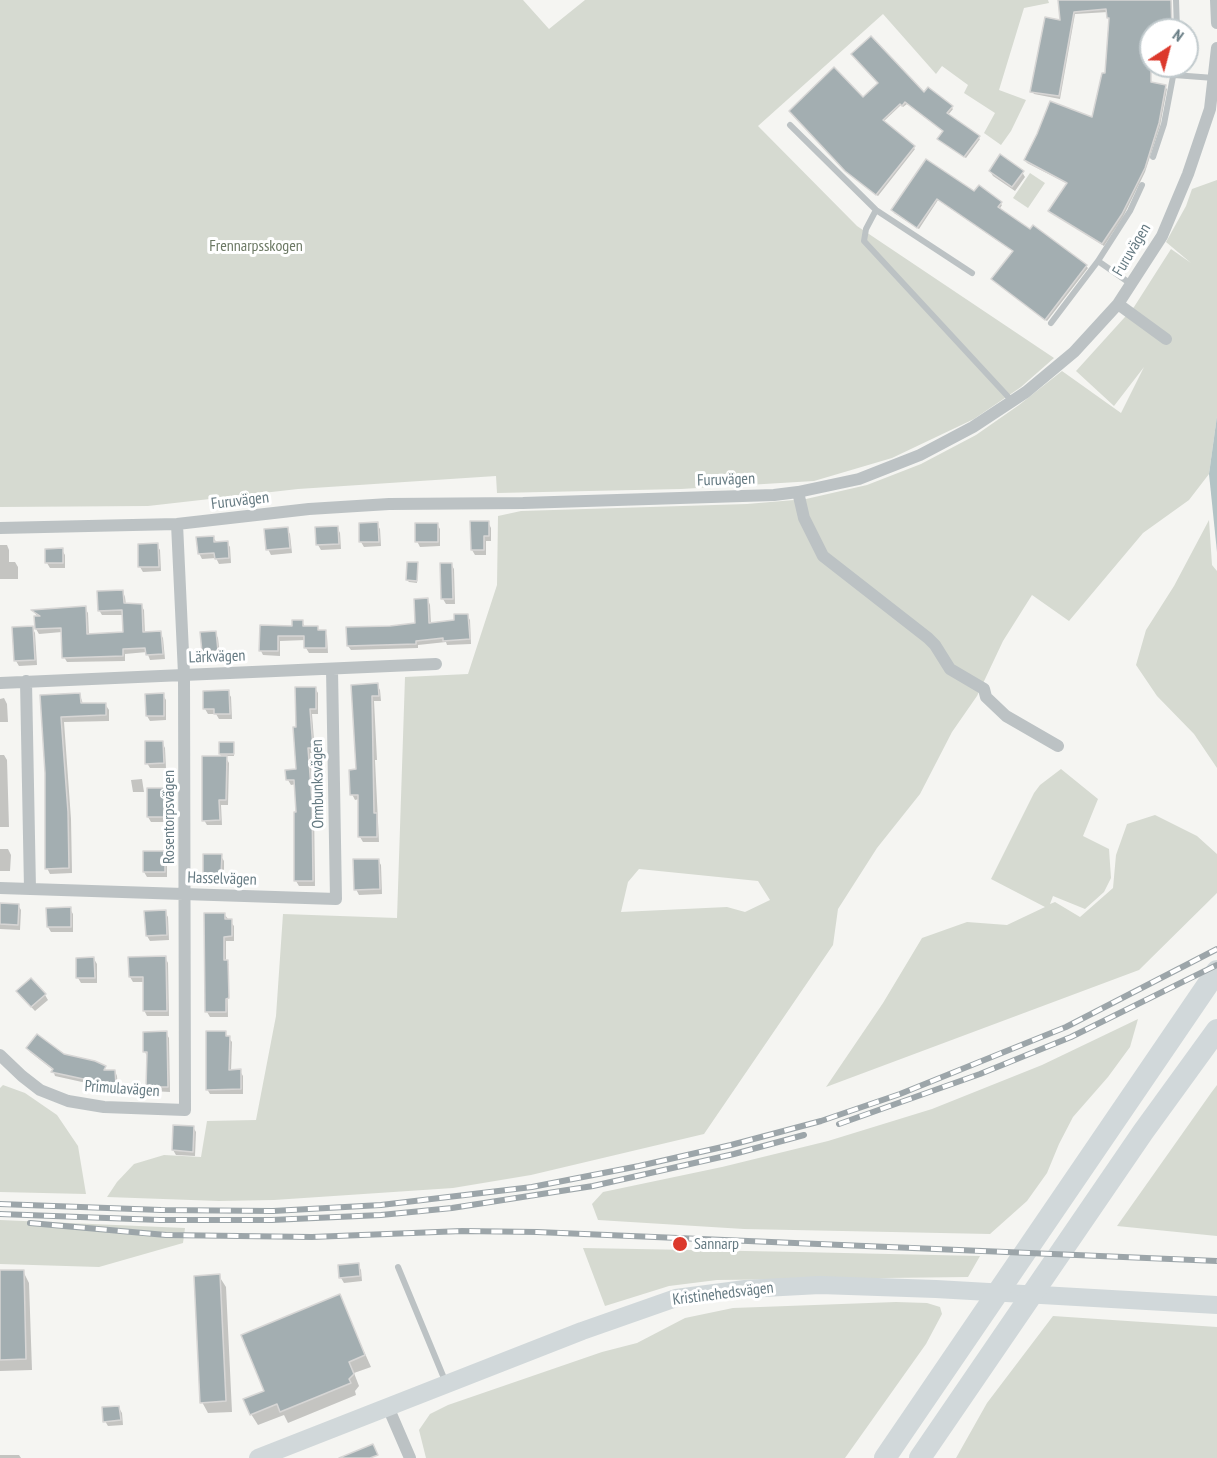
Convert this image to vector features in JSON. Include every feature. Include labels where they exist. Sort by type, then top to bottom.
[{"type":"highway","points":[[885,1458],[1217,971]]},
{"type":"highway","points":[[920,1458],[1143,1132],[1217,1030]]},
{"type":"street","points":[[1216,0],[1217,23]]},
{"type":"street","name":"Furuvägen","points":[[0,528],[177,525],[309,509],[378,505],[750,496],[798,492],[859,479],[920,455],[973,427],[1026,392],[1074,352],[1118,304],[1162,236],[1188,174],[1210,110],[1217,48]]},
{"type":"street","points":[[1118,304],[1166,339]]},
{"type":"street","points":[[798,492],[804,518],[823,556],[928,638],[950,669],[984,689],[986,698],[1006,716],[1058,746]]},
{"type":"street","name":"Rosentorpsvägen","points":[[177,525],[184,674],[185,1110]]},
{"type":"street","name":"Lärkvägen","points":[[0,683],[436,664]]},
{"type":"street","name":"Ormbunksvägen","points":[[332,669],[336,899]]},
{"type":"street","points":[[26,681],[30,889]]},
{"type":"street","name":"Hasselvägen","points":[[0,888],[336,899]]},
{"type":"street","name":"Primulavägen","points":[[0,1054],[40,1090],[68,1101],[104,1107],[185,1110]]},
{"type":"street","name":"Kristinehedsvägen","points":[[258,1458],[446,1383],[676,1298],[745,1289],[820,1285],[1100,1297],[1217,1305]]},
{"type":"street","points":[[388,1407],[410,1458]]},
{"type":"lane","points":[[1176,0],[1177,18]]},
{"type":"lane","points":[[1199,77],[1214,78]]},
{"type":"lane","points":[[1153,157],[1164,124],[1173,78]]},
{"type":"lane","points":[[790,125],[876,210],[972,273]]},
{"type":"lane","points":[[1051,323],[1098,261],[1130,211],[1142,186]]},
{"type":"lane","points":[[876,210],[866,229],[864,241],[1012,402]]},
{"type":"lane","points":[[1098,261],[1131,284]]},
{"type":"lane","points":[[398,1267],[446,1383]]},
{"type":"green space","name":"Frennarpsskogen","points":[[0,0],[523,0],[549,29],[585,0],[1048,0],[1049,3],[1024,8],[999,90],[1026,100],[1011,131],[1001,145],[984,133],[995,113],[964,93],[968,85],[942,66],[936,74],[883,14],[758,126],[857,226],[1054,358],[1021,387],[974,419],[892,458],[814,481],[681,489],[497,493],[496,476],[298,489],[148,506],[0,507]]},
{"type":"green space","points":[[1030,173],[1045,183],[1028,208],[1013,198]]},
{"type":"green space","points":[[1217,180],[1217,416],[1209,474],[1189,500],[1143,533],[1069,621],[1032,595],[1003,641],[977,696],[952,732],[920,794],[877,848],[838,909],[833,945],[704,1134],[531,1175],[453,1188],[274,1200],[219,1201],[107,1197],[134,1164],[164,1155],[201,1157],[207,1121],[256,1120],[276,1016],[283,914],[397,918],[405,677],[468,674],[497,585],[498,516],[521,511],[747,504],[806,499],[867,485],[921,464],[976,435],[1062,371],[1121,413],[1144,367],[1114,406],[1076,371],[1134,307],[1171,249],[1191,263],[1166,242],[1186,206],[1192,189]],"holes":[[[639,869],[758,881],[770,900],[745,912],[727,907],[621,912],[628,882]]]},
{"type":"green space","points":[[1209,520],[1212,565],[1217,571],[1217,768],[1194,734],[1157,696],[1136,665],[1146,630],[1174,586]]},
{"type":"green space","points":[[1061,769],[1098,799],[1083,836],[1109,849],[1111,878],[1104,892],[1085,909],[1053,896],[1050,904],[1055,902],[1080,917],[1113,888],[1116,855],[1127,824],[1155,815],[1197,836],[1217,854],[1217,893],[1139,970],[826,1087],[883,1003],[922,938],[967,922],[1007,925],[1045,907],[991,879],[1034,793],[1040,785]]},
{"type":"green space","points":[[1138,1019],[1130,1047],[1108,1077],[1073,1117],[1047,1173],[1027,1201],[990,1234],[744,1229],[598,1220],[592,1204],[603,1192],[722,1167],[828,1141],[932,1109],[1042,1065]]},
{"type":"green space","points":[[3,1085],[25,1093],[57,1115],[78,1146],[86,1194],[0,1192],[0,1088]]},
{"type":"green space","points":[[1217,1085],[1217,1236],[1117,1226],[1211,1093]]},
{"type":"green space","points":[[0,1220],[185,1228],[183,1243],[99,1267],[0,1264]]},
{"type":"green space","points":[[583,1248],[980,1256],[968,1277],[717,1280],[669,1286],[605,1306]]},
{"type":"green space","points":[[927,1303],[940,1307],[942,1314],[926,1344],[845,1458],[426,1458],[419,1430],[430,1414],[448,1405],[602,1352],[637,1343],[685,1318],[733,1308]]},
{"type":"green space","points":[[1053,1316],[1217,1327],[1217,1458],[956,1458],[987,1403]]},
{"type":"shaded area","points":[[1217,416],[1217,552],[1209,474]]},
{"type":"building","points":[[1058,0],[1171,0],[1172,18],[1139,18],[1139,78],[1151,78],[1151,82],[1166,85],[1159,123],[1145,168],[1122,214],[1102,244],[1048,211],[1067,183],[1024,160],[1050,101],[1092,117],[1102,73],[1105,73],[1109,18],[1107,18],[1106,9],[1074,12],[1059,96],[1030,92],[1045,17],[1060,20]]},
{"type":"building","points":[[871,36],[924,92],[928,87],[953,106],[947,113],[980,136],[964,157],[937,139],[943,131],[905,102],[902,106],[900,104],[883,120],[915,146],[876,195],[845,171],[789,111],[834,67],[863,97],[878,83],[851,54]]},
{"type":"building","points":[[1000,154],[1024,171],[1012,187],[989,171]]},
{"type":"building","points":[[926,159],[974,191],[979,185],[1002,202],[998,207],[1030,229],[1033,225],[1087,265],[1045,320],[991,279],[1013,251],[937,199],[917,228],[891,210]]},
{"type":"building","points":[[470,521],[489,521],[489,536],[484,536],[484,550],[471,550]]},
{"type":"building","points":[[378,522],[379,542],[359,542],[359,523]]},
{"type":"building","points":[[415,523],[438,523],[438,542],[415,542]]},
{"type":"building","points":[[338,526],[339,544],[316,545],[315,527]]},
{"type":"building","points":[[288,527],[290,548],[266,550],[264,529]]},
{"type":"building","points":[[214,536],[214,542],[228,541],[229,558],[215,559],[214,553],[198,554],[196,537]]},
{"type":"building","points":[[158,543],[159,567],[138,567],[138,544]]},
{"type":"building","points":[[63,548],[63,563],[45,563],[45,549]]},
{"type":"building","points":[[407,562],[418,562],[417,581],[406,580]]},
{"type":"building","points":[[440,563],[452,563],[453,599],[441,599]]},
{"type":"building","points":[[123,590],[124,603],[142,604],[143,632],[161,631],[163,654],[146,655],[145,648],[123,649],[123,656],[62,658],[61,628],[35,629],[34,616],[40,616],[31,610],[86,606],[87,634],[123,632],[122,610],[98,611],[97,591]]},
{"type":"building","points":[[428,598],[429,623],[454,620],[454,614],[468,614],[470,639],[443,641],[443,638],[416,641],[416,644],[347,646],[346,627],[415,623],[414,599]]},
{"type":"building","points":[[292,620],[303,620],[303,626],[318,626],[318,630],[326,630],[326,648],[304,648],[304,636],[278,636],[278,651],[259,651],[260,625],[292,626]]},
{"type":"building","points":[[33,626],[35,660],[14,661],[12,627]]},
{"type":"building","points":[[216,631],[218,651],[202,652],[200,632]]},
{"type":"building","points":[[378,683],[379,696],[372,696],[374,813],[377,813],[377,837],[358,837],[358,795],[350,795],[349,770],[356,769],[351,685]]},
{"type":"building","points":[[295,687],[316,687],[316,709],[310,709],[313,748],[308,748],[312,801],[313,881],[294,881],[294,812],[296,812],[294,780],[286,780],[285,770],[296,769],[293,727],[296,727]]},
{"type":"building","points":[[229,690],[230,714],[214,714],[214,709],[203,709],[203,691]]},
{"type":"building","points":[[80,693],[81,703],[106,703],[106,715],[61,717],[68,812],[69,868],[45,869],[45,773],[40,695]]},
{"type":"building","points":[[164,693],[164,716],[146,716],[145,694]]},
{"type":"building","points":[[145,741],[163,741],[164,763],[145,764]]},
{"type":"building","points":[[219,742],[234,742],[234,754],[219,754]]},
{"type":"building","points":[[202,756],[227,756],[226,800],[219,800],[220,820],[202,821]]},
{"type":"building","points":[[147,788],[165,788],[164,817],[147,817]]},
{"type":"building","points":[[143,851],[165,851],[165,872],[143,872]]},
{"type":"building","points":[[203,854],[222,854],[221,875],[203,875]]},
{"type":"building","points":[[353,859],[379,859],[380,889],[354,890]]},
{"type":"building","points":[[0,903],[19,904],[18,925],[0,924]]},
{"type":"building","points":[[71,907],[71,927],[47,927],[46,908]]},
{"type":"building","points":[[166,910],[167,935],[146,936],[144,911]]},
{"type":"building","points":[[204,913],[225,913],[225,919],[232,919],[232,936],[224,937],[224,960],[228,960],[229,998],[226,999],[226,1012],[205,1012]]},
{"type":"building","points":[[166,956],[167,1011],[143,1011],[143,977],[129,977],[128,957]]},
{"type":"building","points":[[94,957],[95,978],[76,978],[76,958]]},
{"type":"building","points":[[31,978],[46,994],[31,1007],[16,991]]},
{"type":"building","points":[[167,1031],[168,1087],[146,1087],[147,1052],[143,1052],[143,1032]]},
{"type":"building","points":[[206,1031],[226,1031],[226,1036],[230,1036],[229,1070],[241,1069],[241,1089],[206,1090]]},
{"type":"building","points":[[37,1034],[64,1054],[95,1061],[106,1066],[104,1070],[115,1070],[116,1086],[51,1072],[53,1069],[26,1048]]},
{"type":"building","points":[[173,1125],[194,1126],[193,1152],[172,1150]]},
{"type":"building","points":[[359,1263],[360,1276],[339,1278],[338,1265]]},
{"type":"building","points":[[0,1270],[24,1270],[26,1359],[0,1360]]},
{"type":"building","points":[[220,1274],[226,1401],[200,1403],[194,1276]]},
{"type":"building","points":[[340,1294],[365,1355],[349,1362],[354,1374],[349,1379],[351,1383],[280,1412],[277,1404],[250,1415],[243,1399],[264,1391],[241,1335]]},
{"type":"building","points":[[119,1406],[121,1420],[103,1422],[102,1407]]},
{"type":"building","points":[[373,1444],[378,1455],[370,1458],[339,1458]]},
{"type":"railway","points":[[0,1204],[161,1210],[273,1211],[381,1205],[532,1187],[639,1166],[821,1121],[900,1094],[1066,1027],[1217,949]]},
{"type":"railway","points":[[839,1124],[980,1074],[1071,1037],[1217,965]]},
{"type":"railway","points":[[0,1214],[160,1220],[272,1220],[381,1215],[452,1208],[593,1186],[734,1154],[804,1135]]},
{"type":"railway","points":[[30,1223],[166,1235],[312,1237],[462,1231],[537,1232],[1217,1261]]},
{"type":"place","name":"Sannarp","points":[[680,1244]]}]
